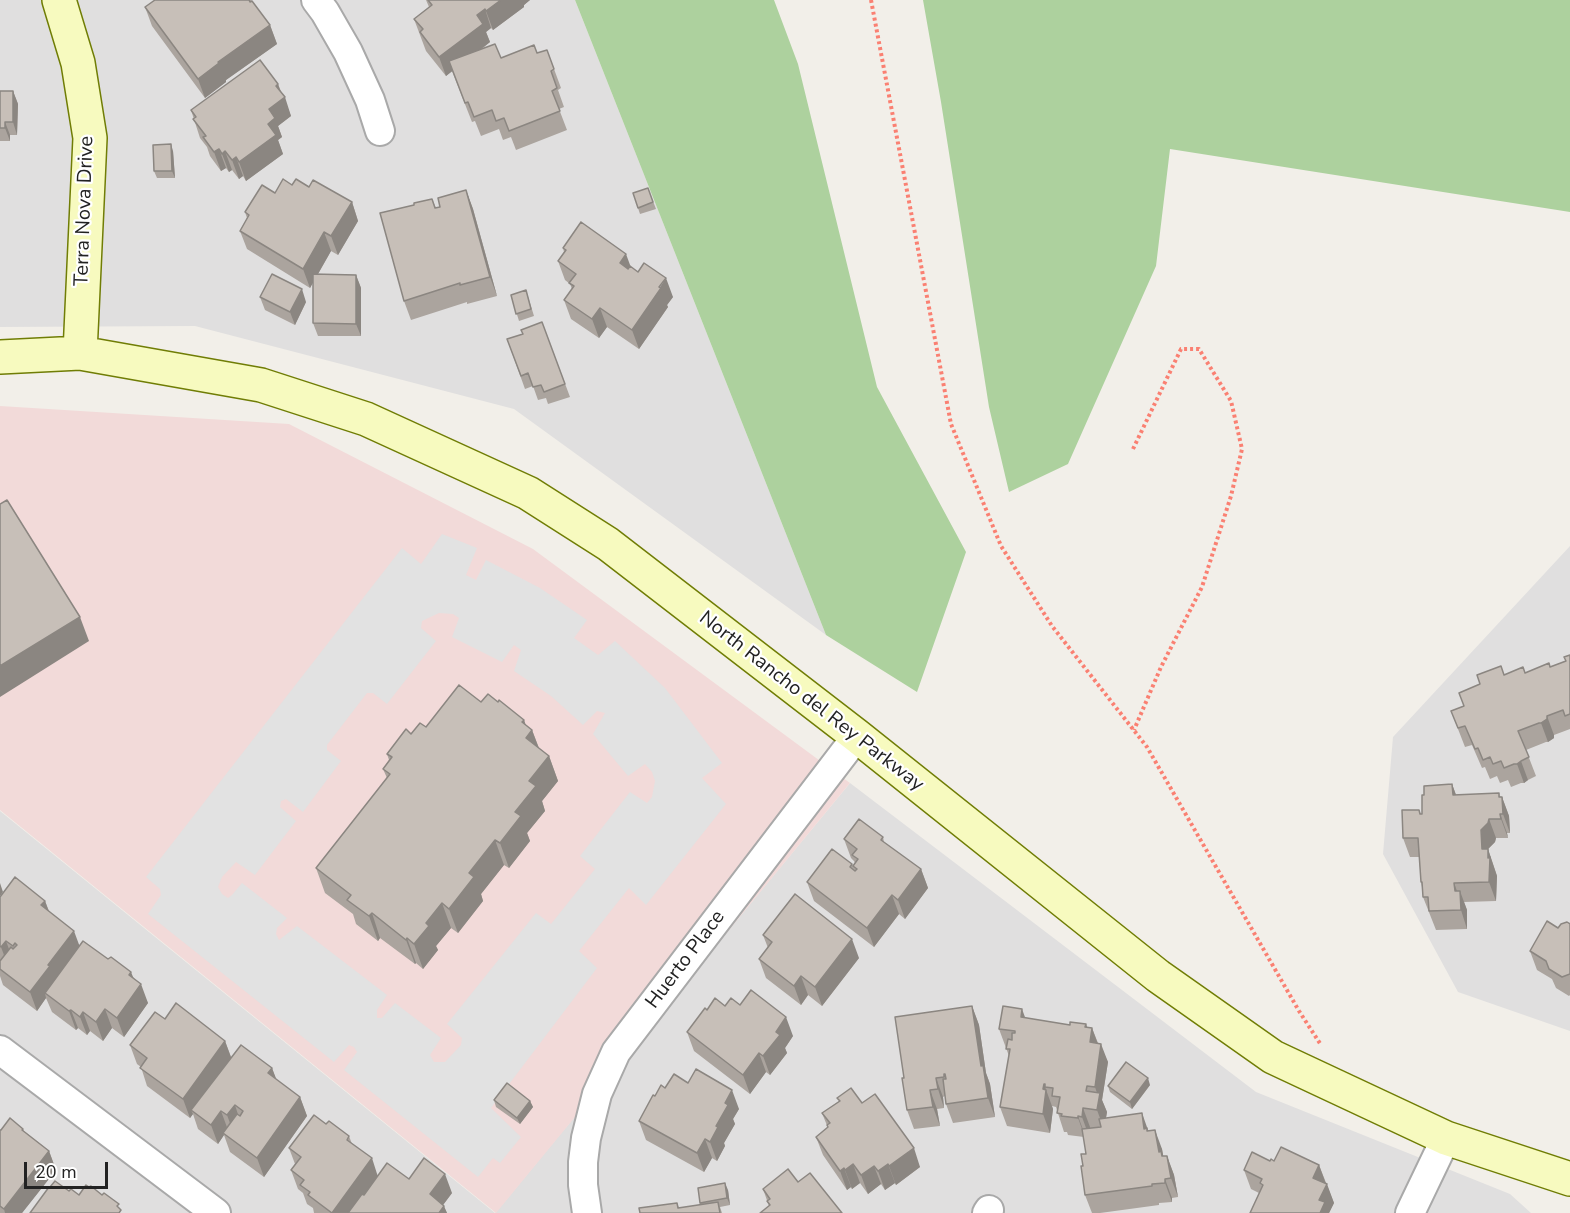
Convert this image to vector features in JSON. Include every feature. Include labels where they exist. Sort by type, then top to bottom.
[{"type":"street","name":"Terra Nova Drive","points":[[59,0],[78,63],[90,138],[80,353]]},
{"type":"street","points":[[316,0],[348,52],[370,100],[380,131]]},
{"type":"street","name":"North Rancho del Rey Parkway","points":[[0,357],[80,353],[261,385],[366,418],[528,492],[608,544],[857,736],[1158,976],[1273,1057],[1446,1138],[1570,1179]]},
{"type":"street","name":"Huerto Place","points":[[587,1213],[583,1185],[586,1138],[597,1094],[616,1052],[857,736]]},
{"type":"street","points":[[0,1050],[216,1213]]},
{"type":"street","points":[[1410,1213],[1446,1138]]},
{"type":"path","points":[[871,0],[951,424],[1001,546],[1052,626],[1148,747],[1299,1011],[1324,1049]]},
{"type":"path","points":[[1133,448],[1181,350],[1198,349],[1231,400],[1242,449],[1231,496],[1202,587],[1161,667],[1134,730]]},
{"type":"shaded area","points":[[0,0],[575,0],[826,635],[514,409],[195,326],[0,327]]},
{"type":"shaded area","points":[[0,406],[289,424],[533,549],[850,783],[496,1213],[0,810]]},
{"type":"shaded area","points":[[442,534],[477,548],[466,575],[476,580],[486,560],[540,588],[587,620],[574,638],[598,655],[615,641],[665,688],[722,763],[702,778],[726,804],[646,905],[629,888],[579,951],[597,968],[491,1108],[521,1137],[500,1163],[493,1158],[478,1177],[344,1070],[357,1052],[354,1047],[349,1045],[334,1062],[148,914],[161,895],[160,889],[146,877],[402,548],[421,564]],"holes":[[[439,613],[453,614],[459,618],[452,637],[502,662],[514,645],[521,650],[514,671],[551,696],[583,725],[597,711],[605,713],[593,734],[628,776],[645,764],[652,772],[655,781],[652,797],[647,803],[630,792],[580,856],[595,869],[551,924],[536,913],[447,1024],[462,1038],[461,1045],[445,1062],[434,1062],[430,1055],[441,1038],[395,1003],[382,1018],[377,1018],[377,1010],[387,995],[297,926],[279,940],[276,934],[277,928],[287,918],[242,883],[228,898],[218,887],[222,877],[236,862],[255,875],[296,821],[280,807],[281,801],[286,799],[303,812],[341,761],[327,750],[327,745],[367,693],[373,693],[387,704],[436,641],[421,628],[422,621]]]},
{"type":"shaded area","points":[[1570,546],[1570,1031],[1458,992],[1383,854],[1393,737]]},
{"type":"shaded area","points":[[850,783],[1256,1092],[1510,1194],[1531,1213],[495,1213]]},
{"type":"shaded area","points":[[0,811],[495,1213],[0,1213]]},
{"type":"green space","points":[[575,0],[774,0],[798,64],[877,387],[966,552],[917,692],[826,635]]},
{"type":"green space","points":[[923,0],[1570,0],[1570,212],[1170,149],[1156,266],[1068,464],[1009,492],[989,407]]},
{"type":"building","points":[[155,0],[249,0],[270,25],[198,79],[145,7]]},
{"type":"building","points":[[428,0],[501,0],[477,15],[483,24],[439,57],[420,32],[423,29],[414,19],[432,5]]},
{"type":"building","points":[[495,44],[501,58],[534,45],[537,53],[547,50],[554,69],[551,71],[557,88],[552,91],[560,111],[509,131],[504,118],[496,121],[492,110],[474,117],[468,102],[465,103],[449,61]]},
{"type":"building","points":[[260,60],[285,97],[269,109],[275,118],[268,124],[276,135],[239,162],[236,157],[232,160],[225,151],[222,154],[219,149],[214,152],[203,137],[206,136],[193,119],[196,117],[191,110]]},
{"type":"building","points":[[0,91],[13,91],[13,122],[5,122],[5,128],[0,128]]},
{"type":"building","points":[[171,144],[172,171],[154,171],[153,145]]},
{"type":"building","points":[[283,179],[292,185],[296,179],[309,187],[313,180],[352,202],[331,236],[324,232],[303,269],[240,231],[249,215],[245,212],[262,185],[275,193]]},
{"type":"building","points":[[648,188],[653,202],[638,208],[633,193]]},
{"type":"building","points":[[466,190],[490,277],[460,285],[460,283],[404,301],[380,213],[432,199],[435,208],[440,207],[438,198]]},
{"type":"building","points":[[581,222],[626,254],[620,263],[628,269],[630,266],[638,272],[644,263],[666,278],[632,330],[600,308],[592,319],[564,300],[574,286],[569,283],[576,274],[558,261],[566,250],[563,248]]},
{"type":"building","points":[[272,274],[302,289],[290,312],[260,297]]},
{"type":"building","points":[[313,274],[356,275],[356,324],[313,323]]},
{"type":"building","points":[[526,290],[531,309],[516,314],[511,295]]},
{"type":"building","points":[[542,322],[565,384],[544,392],[541,385],[533,387],[528,373],[521,376],[507,339],[523,334],[521,330]]},
{"type":"building","points":[[7,500],[80,617],[0,666],[0,504]]},
{"type":"building","points":[[1570,655],[1570,714],[1565,716],[1563,710],[1547,716],[1547,719],[1541,723],[1518,731],[1529,757],[1517,764],[1504,768],[1501,761],[1493,764],[1490,757],[1483,760],[1478,748],[1475,749],[1465,726],[1458,728],[1451,711],[1464,706],[1459,693],[1480,684],[1477,675],[1501,666],[1504,675],[1523,667],[1525,673],[1549,663],[1550,667],[1566,661],[1564,657]]},
{"type":"building","points":[[459,685],[481,702],[488,694],[498,702],[499,700],[524,720],[522,722],[532,730],[526,738],[549,756],[529,781],[536,786],[515,812],[521,816],[500,843],[495,840],[469,873],[474,877],[449,909],[442,903],[426,923],[429,926],[414,944],[372,913],[369,916],[347,900],[351,895],[316,868],[390,774],[383,769],[392,757],[387,754],[406,729],[411,734],[420,723],[426,727]]},
{"type":"building","points":[[1452,784],[1453,795],[1499,793],[1499,797],[1502,797],[1503,814],[1500,814],[1501,819],[1489,819],[1481,830],[1482,849],[1488,849],[1488,858],[1490,857],[1489,882],[1454,883],[1455,891],[1460,891],[1461,910],[1429,911],[1428,897],[1423,897],[1418,838],[1403,838],[1402,810],[1419,810],[1422,814],[1424,786]]},
{"type":"building","points":[[859,819],[883,837],[881,840],[921,869],[898,900],[892,895],[867,928],[807,882],[832,849],[852,864],[850,867],[855,871],[857,869],[853,866],[858,859],[852,855],[857,849],[844,839]]},
{"type":"building","points":[[15,877],[45,901],[41,905],[74,931],[30,992],[0,969],[0,961],[11,947],[13,949],[17,945],[15,943],[13,946],[6,941],[0,946],[0,897]]},
{"type":"building","points":[[795,894],[852,939],[815,987],[801,976],[794,986],[759,959],[772,942],[763,935]]},
{"type":"building","points":[[1547,921],[1558,928],[1567,922],[1570,924],[1570,974],[1562,977],[1549,969],[1546,961],[1530,951]]},
{"type":"building","points":[[83,941],[108,959],[111,957],[131,972],[129,975],[141,984],[117,1018],[105,1009],[96,1022],[83,1012],[80,1017],[45,993]]},
{"type":"building","points":[[751,990],[786,1017],[776,1032],[780,1035],[763,1056],[759,1053],[743,1075],[687,1032],[715,998],[725,1006],[731,998],[740,1005]]},
{"type":"building","points":[[176,1003],[225,1041],[183,1099],[140,1068],[147,1058],[130,1045],[155,1012],[165,1019]]},
{"type":"building","points":[[972,1006],[988,1098],[946,1104],[944,1074],[944,1077],[936,1078],[938,1089],[930,1090],[933,1107],[907,1110],[895,1017]]},
{"type":"building","points":[[1003,1006],[1022,1009],[1021,1017],[1070,1025],[1070,1022],[1086,1024],[1085,1027],[1092,1028],[1090,1042],[1101,1044],[1095,1087],[1087,1086],[1086,1091],[1100,1093],[1097,1110],[1083,1108],[1082,1117],[1078,1116],[1078,1118],[1061,1116],[1062,1114],[1057,1113],[1060,1097],[1052,1096],[1053,1088],[1045,1087],[1045,1084],[1043,1114],[1000,1107],[1010,1049],[1006,1049],[1008,1039],[1012,1040],[1012,1033],[1015,1033],[1015,1031],[999,1029]]},
{"type":"building","points":[[241,1045],[272,1068],[268,1073],[300,1097],[257,1158],[223,1133],[237,1114],[240,1116],[243,1111],[235,1105],[227,1115],[221,1111],[211,1125],[191,1110]]},
{"type":"building","points":[[1126,1062],[1148,1078],[1130,1102],[1108,1086]]},
{"type":"building","points":[[696,1069],[732,1090],[725,1103],[728,1105],[710,1142],[705,1139],[697,1153],[639,1121],[661,1085],[665,1088],[674,1074],[688,1083]]},
{"type":"building","points":[[507,1083],[530,1101],[517,1118],[494,1100]]},
{"type":"building","points":[[851,1088],[862,1103],[875,1094],[914,1148],[889,1166],[888,1164],[878,1171],[874,1166],[861,1175],[853,1164],[840,1171],[816,1137],[830,1123],[822,1113],[840,1101],[837,1098]]},
{"type":"building","points":[[1142,1113],[1144,1129],[1155,1130],[1159,1152],[1161,1151],[1162,1156],[1167,1156],[1171,1178],[1165,1179],[1165,1183],[1152,1184],[1152,1186],[1085,1195],[1081,1154],[1086,1154],[1082,1129],[1101,1127],[1099,1119]]},
{"type":"building","points":[[314,1115],[326,1124],[329,1121],[349,1136],[347,1140],[372,1158],[332,1213],[308,1195],[310,1192],[300,1185],[304,1180],[291,1170],[301,1157],[289,1148]]},
{"type":"building","points":[[10,1118],[49,1151],[4,1209],[0,1206],[0,1130]]},
{"type":"building","points":[[1281,1147],[1319,1165],[1313,1178],[1327,1184],[1319,1200],[1325,1202],[1320,1213],[1250,1213],[1263,1185],[1260,1183],[1262,1179],[1244,1170],[1252,1152],[1274,1161]]},
{"type":"building","points":[[424,1158],[445,1174],[430,1194],[444,1206],[439,1213],[348,1213],[387,1163],[409,1179]]},
{"type":"building","points":[[788,1169],[798,1182],[810,1173],[842,1213],[760,1213],[770,1205],[767,1201],[770,1199],[763,1189]]},
{"type":"building","points":[[55,1181],[79,1195],[86,1185],[91,1186],[119,1204],[117,1206],[121,1210],[119,1213],[30,1213]]},
{"type":"building","points":[[725,1183],[727,1198],[700,1203],[698,1188]]},
{"type":"building","points":[[718,1202],[720,1213],[640,1213],[639,1208],[677,1203],[678,1208]]}]
